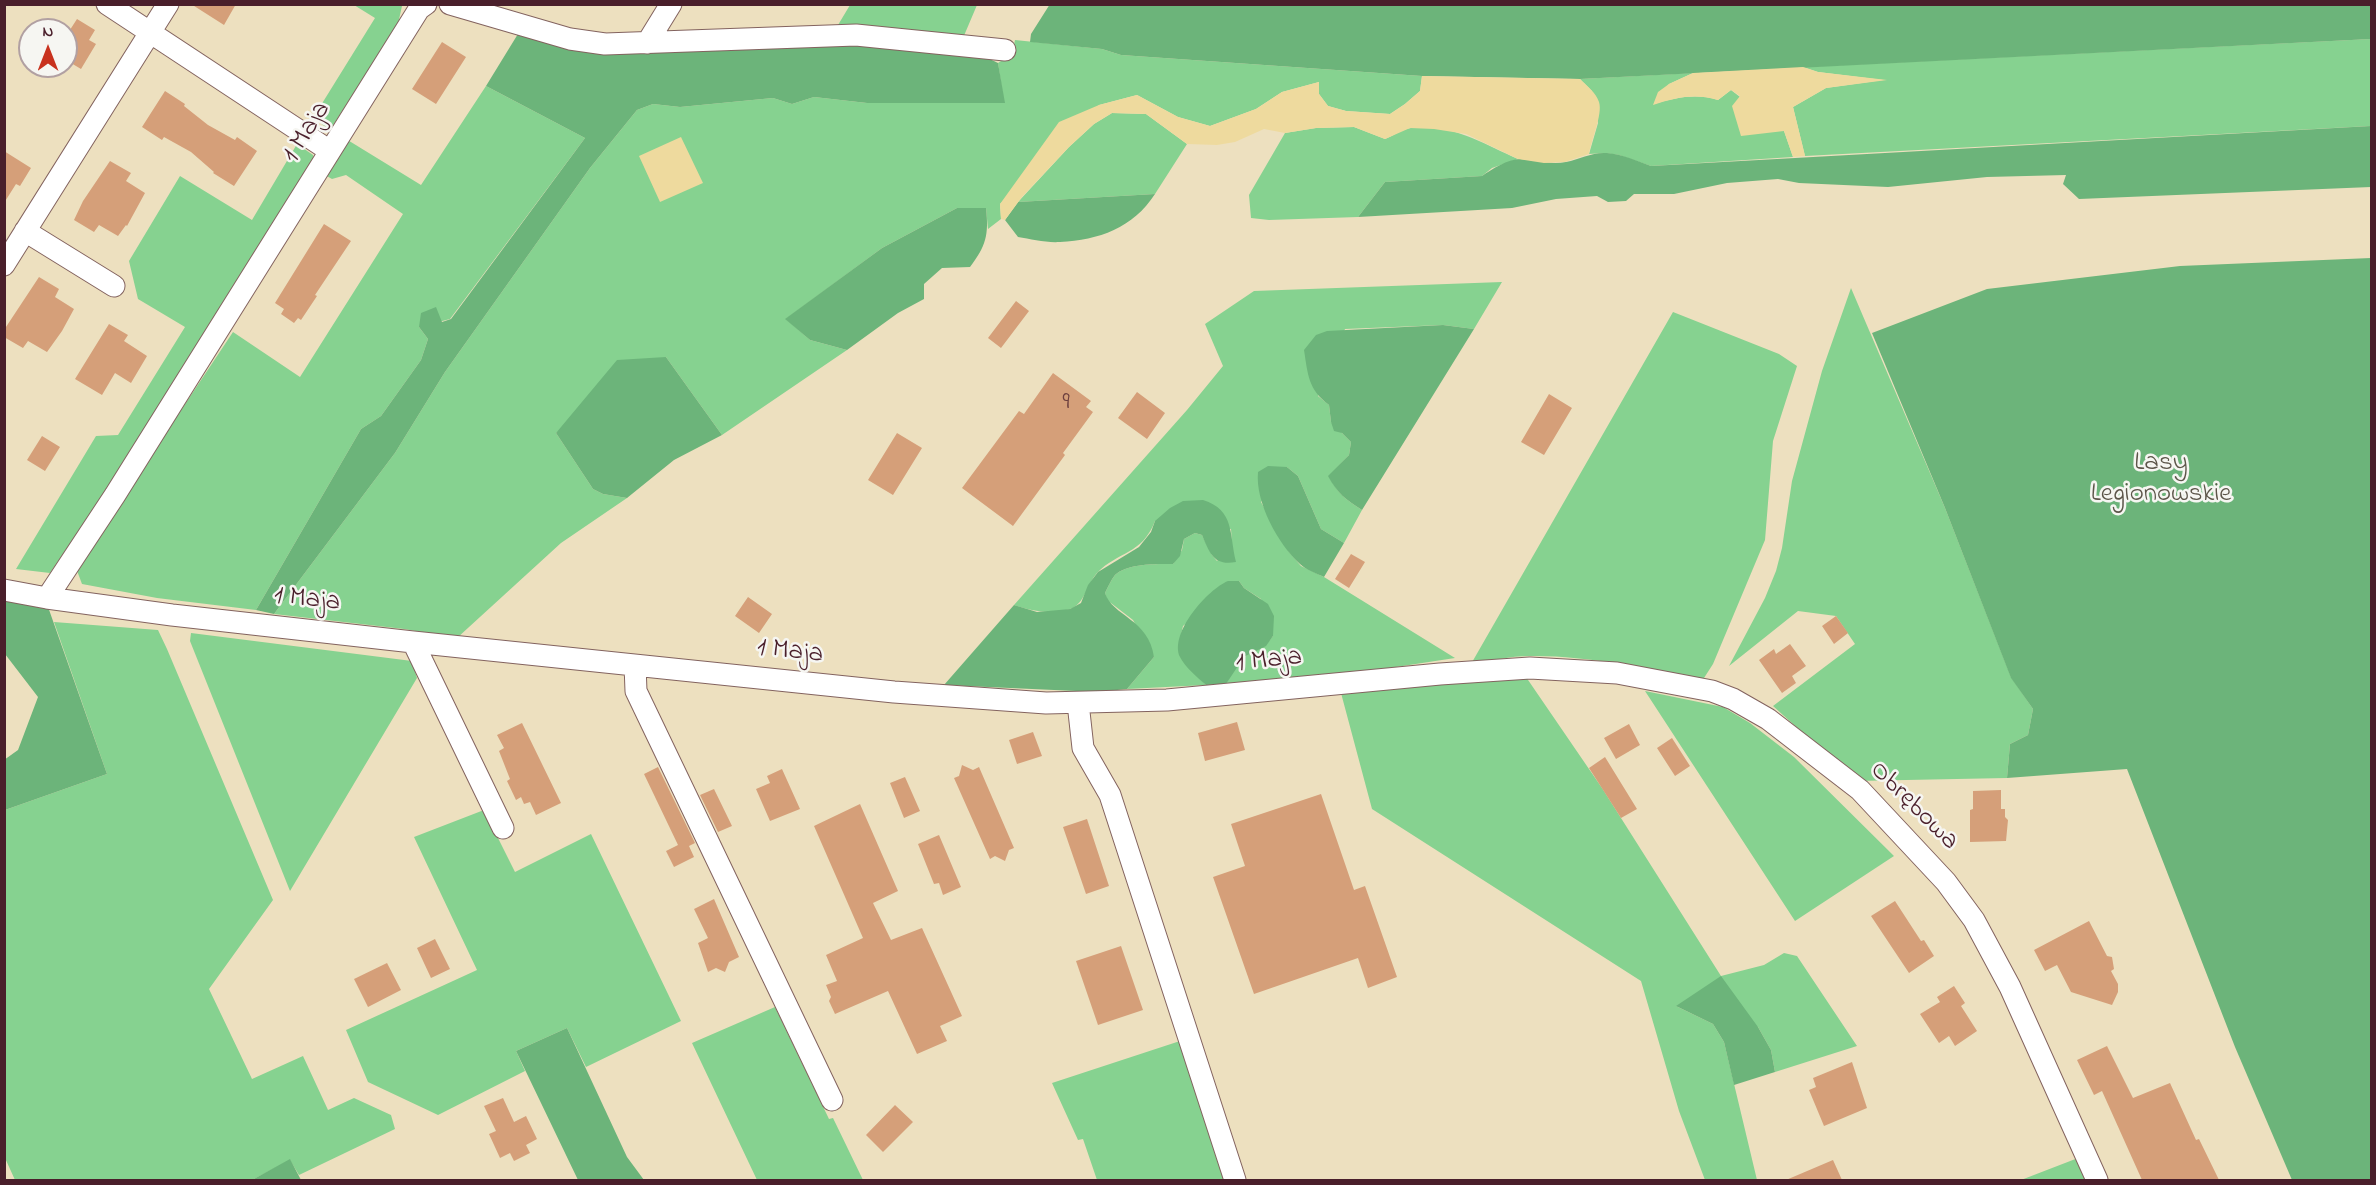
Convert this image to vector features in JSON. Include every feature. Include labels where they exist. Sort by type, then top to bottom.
[{"type":"street","points":[[107,4],[330,151]]},
{"type":"street","points":[[4,266],[168,4]]},
{"type":"street","name":"1 Maja","points":[[47,598],[116,495],[419,9],[426,4]]},
{"type":"street","points":[[450,4],[570,39],[605,44],[856,35],[1005,50]]},
{"type":"street","points":[[647,43],[671,4]]},
{"type":"street","points":[[25,231],[114,286]]},
{"type":"street","name":"1 Maja","points":[[4,590],[47,598],[413,642],[894,692],[1046,703],[1167,700],[1456,672],[1530,668]]},
{"type":"street","points":[[413,642],[503,828]]},
{"type":"street","points":[[635,666],[636,691],[832,1100]]},
{"type":"street","name":"Obrębowa","points":[[1530,668],[1617,673],[1688,685],[1733,699],[1768,719],[1860,790],[1946,882],[1974,920],[2010,987],[2097,1180]]},
{"type":"street","points":[[1078,703],[1083,747],[1110,795],[1235,1180]]},
{"type":"green space","points":[[1050,4],[2372,5],[2371,39],[1580,79],[1422,76],[1121,55],[1102,49],[1030,42],[1031,34]]},
{"type":"green space","points":[[354,5],[402,6],[398,24],[330,130],[313,118],[375,18]]},
{"type":"green space","points":[[850,5],[977,5],[963,38],[835,30]]},
{"type":"green space","points":[[521,29],[584,50],[856,39],[971,50],[998,63],[1005,103],[867,103],[814,97],[792,104],[773,98],[680,107],[653,104],[637,110],[590,168],[445,372],[395,453],[274,614],[256,610],[361,429],[381,416],[421,360],[428,339],[419,327],[421,313],[436,307],[442,322],[451,319],[585,138],[486,86]]},
{"type":"green space","points":[[2371,39],[2371,126],[1805,156],[1793,107],[1826,88],[1883,80],[1818,72],[1803,67]]},
{"type":"green space","points":[[1015,40],[1102,49],[1121,55],[1422,76],[1420,91],[1390,114],[1346,111],[1328,106],[1319,94],[1319,82],[1282,92],[1256,109],[1210,126],[1178,117],[1137,95],[1099,105],[1000,204],[1001,219],[988,229],[986,208],[957,208],[882,248],[786,319],[810,340],[847,350],[722,435],[666,357],[556,433],[593,489],[603,494],[627,498],[561,543],[457,638],[404,629],[274,614],[395,453],[445,372],[590,168],[637,110],[653,104],[680,107],[773,98],[792,104],[814,97],[867,103],[1004,103],[998,63],[1012,54]]},
{"type":"green space","points":[[1693,73],[1669,84],[1654,104],[1693,97],[1718,100],[1731,90],[1784,131],[1793,157],[1651,166],[1619,155],[1589,154],[1598,123],[1592,91],[1580,79]]},
{"type":"green space","points":[[486,86],[585,138],[450,319],[419,327],[428,339],[421,360],[381,416],[361,429],[256,610],[157,598],[82,584],[76,568],[233,332],[300,377],[403,214],[346,175],[332,179],[325,175],[346,139],[421,185]]},
{"type":"green space","points":[[1112,113],[1146,114],[1187,144],[1155,194],[1018,202],[1069,147],[1094,124]]},
{"type":"green space","points":[[2371,126],[2371,187],[2079,199],[2063,184],[2066,175],[1987,177],[1888,187],[1799,183],[1778,179],[1727,183],[1674,194],[1634,194],[1626,201],[1608,202],[1597,196],[1556,199],[1512,208],[1358,217],[1385,182],[1482,176],[1515,159],[1560,163],[1607,153],[1624,156],[1651,166]]},
{"type":"green space","points":[[1354,127],[1385,139],[1408,129],[1439,128],[1479,141],[1518,159],[1492,168],[1482,176],[1385,182],[1358,217],[1269,220],[1251,218],[1249,195],[1285,133],[1316,128]]},
{"type":"green space","points":[[297,144],[313,155],[315,160],[132,453],[50,573],[16,569],[96,436],[118,435],[185,327],[138,299],[129,261],[180,176],[252,220]]},
{"type":"green space","points":[[1155,194],[1146,206],[1126,224],[1101,235],[1074,241],[1055,242],[1018,237],[1005,220],[1018,202]]},
{"type":"green space","points":[[957,208],[986,208],[985,240],[980,253],[970,267],[942,268],[924,284],[924,299],[898,313],[847,350],[810,340],[785,319],[882,248]]},
{"type":"green space","name":"Lasy Legionowskie","points":[[2371,258],[2371,1180],[2292,1180],[2235,1047],[2127,769],[2007,778],[2010,744],[2028,735],[2033,709],[2011,678],[1945,508],[1872,333],[1987,289],[2180,266]]},
{"type":"green space","points":[[1502,282],[1474,329],[1443,325],[1345,329],[1318,396],[1329,405],[1331,422],[1351,442],[1349,455],[1329,476],[1342,496],[1362,510],[1344,543],[1321,529],[1298,476],[1287,467],[1261,502],[1289,552],[1301,566],[1324,577],[1455,658],[1350,674],[1226,684],[1239,662],[1273,636],[1261,599],[1244,588],[1239,581],[1183,626],[1181,635],[1189,668],[1206,685],[1127,689],[1154,657],[1133,620],[1107,600],[1105,593],[1115,575],[1135,566],[1173,564],[1182,550],[1184,539],[1195,533],[1202,535],[1217,561],[1232,544],[1231,529],[1155,521],[1150,532],[1136,547],[1113,560],[1097,573],[1079,603],[1070,609],[1049,612],[1014,605],[1187,410],[1223,366],[1205,324],[1254,291]]},
{"type":"green space","points":[[1851,288],[1945,508],[2011,677],[2033,709],[2028,735],[2010,744],[2007,778],[1856,781],[1773,706],[1855,644],[1836,616],[1798,611],[1729,666],[1765,598],[1776,571],[1782,548],[1792,481],[1822,371]]},
{"type":"green space","points":[[1673,312],[1779,354],[1797,366],[1773,441],[1765,540],[1713,664],[1704,678],[1698,680],[1593,660],[1550,656],[1523,656],[1471,664]]},
{"type":"green space","points":[[1443,325],[1474,329],[1362,510],[1342,496],[1328,476],[1349,455],[1351,442],[1342,433],[1334,431],[1329,405],[1317,393],[1310,381],[1304,350],[1316,335],[1327,331]]},
{"type":"green space","points":[[666,357],[722,435],[674,460],[627,498],[603,494],[593,489],[556,433],[617,360]]},
{"type":"green space","points":[[1268,466],[1287,467],[1298,476],[1321,529],[1344,543],[1324,577],[1300,564],[1276,534],[1264,509],[1258,484],[1258,472]]},
{"type":"green space","points":[[1203,500],[1213,504],[1226,517],[1236,562],[1218,560],[1210,553],[1202,535],[1195,533],[1184,539],[1180,556],[1173,564],[1127,568],[1115,575],[1105,593],[1109,601],[1145,634],[1151,644],[1154,657],[1127,689],[1098,692],[944,685],[1014,605],[1037,612],[1070,609],[1081,603],[1088,585],[1098,572],[1139,547],[1151,532],[1155,521],[1170,508],[1183,501]]},
{"type":"green space","points":[[1228,581],[1239,581],[1244,588],[1268,604],[1274,616],[1273,636],[1266,646],[1244,657],[1226,684],[1206,685],[1180,657],[1178,647],[1180,636],[1192,613],[1201,602]]},
{"type":"green space","points":[[5,597],[47,604],[107,774],[5,810],[4,760],[18,750],[38,697],[5,654]]},
{"type":"green space","points":[[54,622],[158,630],[167,649],[273,900],[209,989],[252,1079],[303,1056],[328,1110],[354,1098],[391,1115],[395,1129],[299,1175],[290,1160],[252,1180],[15,1180],[5,1158],[5,810],[107,774]]},
{"type":"green space","points":[[191,633],[412,661],[417,678],[290,891],[190,641]]},
{"type":"green space","points":[[1526,677],[1602,788],[1721,976],[1764,965],[1784,953],[1797,956],[1857,1046],[1775,1072],[1771,1050],[1758,1027],[1676,1006],[1713,1024],[1724,1042],[1757,1180],[1705,1180],[1679,1111],[1641,981],[1372,809],[1341,693]]},
{"type":"green space","points":[[1645,691],[1723,707],[1750,723],[1794,757],[1894,856],[1795,921]]},
{"type":"green space","points":[[484,810],[515,872],[591,834],[681,1021],[586,1067],[567,1028],[516,1051],[525,1071],[438,1115],[368,1082],[346,1030],[477,970],[414,837]]},
{"type":"green space","points":[[1721,976],[1758,1027],[1771,1050],[1775,1072],[1734,1085],[1724,1042],[1713,1024],[1676,1006]]},
{"type":"green space","points":[[775,1007],[829,1119],[833,1118],[863,1180],[757,1180],[692,1043]]},
{"type":"green space","points":[[567,1028],[627,1157],[644,1180],[578,1180],[516,1051]]},
{"type":"green space","points":[[1180,1041],[1225,1180],[1097,1180],[1083,1139],[1078,1140],[1052,1083]]},
{"type":"green space","points":[[2078,1158],[2089,1180],[2021,1180]]},
{"type":"green space","points":[[290,1159],[301,1180],[252,1180]]},
{"type":"sand","points":[[1803,67],[1818,72],[1887,80],[1826,88],[1793,107],[1805,156],[1793,157],[1784,131],[1741,136],[1732,106],[1740,96],[1731,90],[1718,100],[1685,97],[1653,105],[1658,92],[1693,73]]},
{"type":"sand","points":[[1422,76],[1580,79],[1596,96],[1600,107],[1589,154],[1565,162],[1544,163],[1518,159],[1466,134],[1410,128],[1385,139],[1354,127],[1316,128],[1285,133],[1264,129],[1235,142],[1217,145],[1187,144],[1146,114],[1112,113],[1094,124],[1069,147],[1022,197],[1005,220],[1001,219],[1000,204],[1059,122],[1099,105],[1137,95],[1178,117],[1210,126],[1256,109],[1282,92],[1319,82],[1319,94],[1328,106],[1346,111],[1390,114],[1420,91]]},
{"type":"sand","points":[[681,137],[703,183],[660,202],[639,156]]},
{"type":"building","points":[[191,4],[236,4],[224,25]]},
{"type":"building","points":[[78,20],[95,30],[89,40],[96,44],[81,69],[78,67]]},
{"type":"building","points":[[442,42],[466,57],[436,104],[412,89]]},
{"type":"building","points":[[165,91],[185,104],[184,106],[208,125],[235,140],[237,137],[257,151],[234,186],[213,173],[191,152],[164,137],[162,140],[142,127]]},
{"type":"building","points":[[4,151],[31,168],[20,186],[16,184],[4,203]]},
{"type":"building","points":[[110,161],[131,173],[126,181],[145,193],[127,226],[118,236],[99,225],[94,232],[74,220],[83,201]]},
{"type":"building","points":[[324,224],[351,241],[301,320],[298,318],[294,323],[281,314],[284,309],[275,303]]},
{"type":"building","points":[[39,277],[59,289],[55,297],[74,309],[47,352],[28,341],[23,348],[4,337],[4,330]]},
{"type":"building","points":[[1016,301],[1029,311],[1001,348],[988,338]]},
{"type":"building","points":[[109,324],[128,335],[124,341],[147,356],[131,383],[115,373],[102,395],[75,379]]},
{"type":"building","points":[[1053,373],[1091,401],[1086,407],[1093,412],[1013,526],[962,488],[1019,411],[1024,414]]},
{"type":"building","points":[[1137,392],[1165,413],[1147,439],[1118,418]]},
{"type":"building","points":[[1549,394],[1572,408],[1544,455],[1521,442]]},
{"type":"building","points":[[897,433],[922,448],[893,495],[868,480]]},
{"type":"building","points":[[42,436],[60,447],[45,471],[27,460]]},
{"type":"building","points":[[1351,554],[1365,562],[1349,588],[1335,579]]},
{"type":"building","points":[[748,597],[772,614],[759,633],[735,616]]},
{"type":"building","points":[[1836,616],[1848,633],[1834,644],[1822,626]]},
{"type":"building","points":[[1790,644],[1806,666],[1792,676],[1796,683],[1782,693],[1759,660],[1774,649],[1776,654]]},
{"type":"building","points":[[1237,722],[1245,750],[1205,761],[1198,733]]},
{"type":"building","points":[[522,723],[561,803],[536,815],[530,802],[524,804],[521,797],[516,800],[507,781],[510,779],[499,751],[504,748],[497,735]]},
{"type":"building","points":[[1629,724],[1640,745],[1616,759],[1604,738]]},
{"type":"building","points":[[1033,732],[1042,756],[1017,764],[1009,740]]},
{"type":"building","points":[[1672,738],[1690,766],[1675,776],[1657,748]]},
{"type":"building","points":[[1605,757],[1637,809],[1621,818],[1589,768]]},
{"type":"building","points":[[962,765],[973,770],[979,767],[1014,848],[1009,850],[1005,861],[995,856],[990,859],[954,778],[959,776]]},
{"type":"building","points":[[658,767],[695,843],[689,846],[694,857],[674,867],[666,851],[678,845],[644,774]]},
{"type":"building","points":[[782,769],[800,809],[770,821],[756,789],[770,783],[767,776]]},
{"type":"building","points":[[905,777],[920,811],[904,818],[890,783]]},
{"type":"building","points":[[714,789],[732,826],[718,832],[700,795]]},
{"type":"building","points":[[2001,790],[2001,809],[2005,809],[2005,817],[2008,820],[2006,841],[1970,842],[1970,810],[1973,809],[1973,791]]},
{"type":"building","points":[[1321,794],[1354,890],[1365,886],[1397,977],[1368,988],[1358,958],[1254,994],[1213,877],[1245,866],[1231,824]]},
{"type":"building","points":[[860,804],[898,891],[873,903],[891,940],[922,928],[962,1016],[940,1026],[947,1041],[917,1054],[888,991],[835,1014],[829,1001],[831,997],[826,985],[837,981],[826,955],[863,938],[814,826]]},
{"type":"building","points":[[1087,819],[1109,886],[1086,894],[1063,827]]},
{"type":"building","points":[[939,835],[961,887],[943,895],[939,883],[934,884],[918,844]]},
{"type":"building","points":[[714,899],[739,957],[729,962],[725,972],[716,968],[708,972],[698,943],[708,938],[694,909]]},
{"type":"building","points":[[1895,901],[1921,941],[1924,940],[1934,956],[1909,973],[1871,916]]},
{"type":"building","points":[[2089,921],[2107,956],[2112,957],[2114,969],[2111,971],[2118,984],[2118,992],[2112,1005],[2071,992],[2057,965],[2045,971],[2034,950]]},
{"type":"building","points":[[435,939],[450,969],[431,978],[417,948]]},
{"type":"building","points":[[1121,946],[1143,1010],[1098,1025],[1076,961]]},
{"type":"building","points":[[387,963],[401,990],[368,1007],[354,979]]},
{"type":"building","points":[[1954,986],[1965,1003],[1961,1006],[1977,1031],[1955,1046],[1949,1036],[1939,1043],[1920,1014],[1940,1002],[1937,997]]},
{"type":"building","points":[[2107,1046],[2133,1098],[2170,1083],[2196,1140],[2199,1139],[2219,1180],[2142,1180],[2102,1091],[2094,1095],[2077,1060]]},
{"type":"building","points":[[1852,1062],[1867,1108],[1824,1126],[1809,1090],[1816,1087],[1813,1078]]},
{"type":"building","points":[[503,1098],[514,1122],[526,1116],[537,1139],[526,1145],[530,1153],[514,1161],[510,1153],[500,1158],[489,1134],[496,1131],[484,1106]]},
{"type":"building","points":[[895,1105],[913,1122],[883,1152],[866,1135]]},
{"type":"building","points":[[1833,1160],[1842,1180],[1786,1180]]}]
